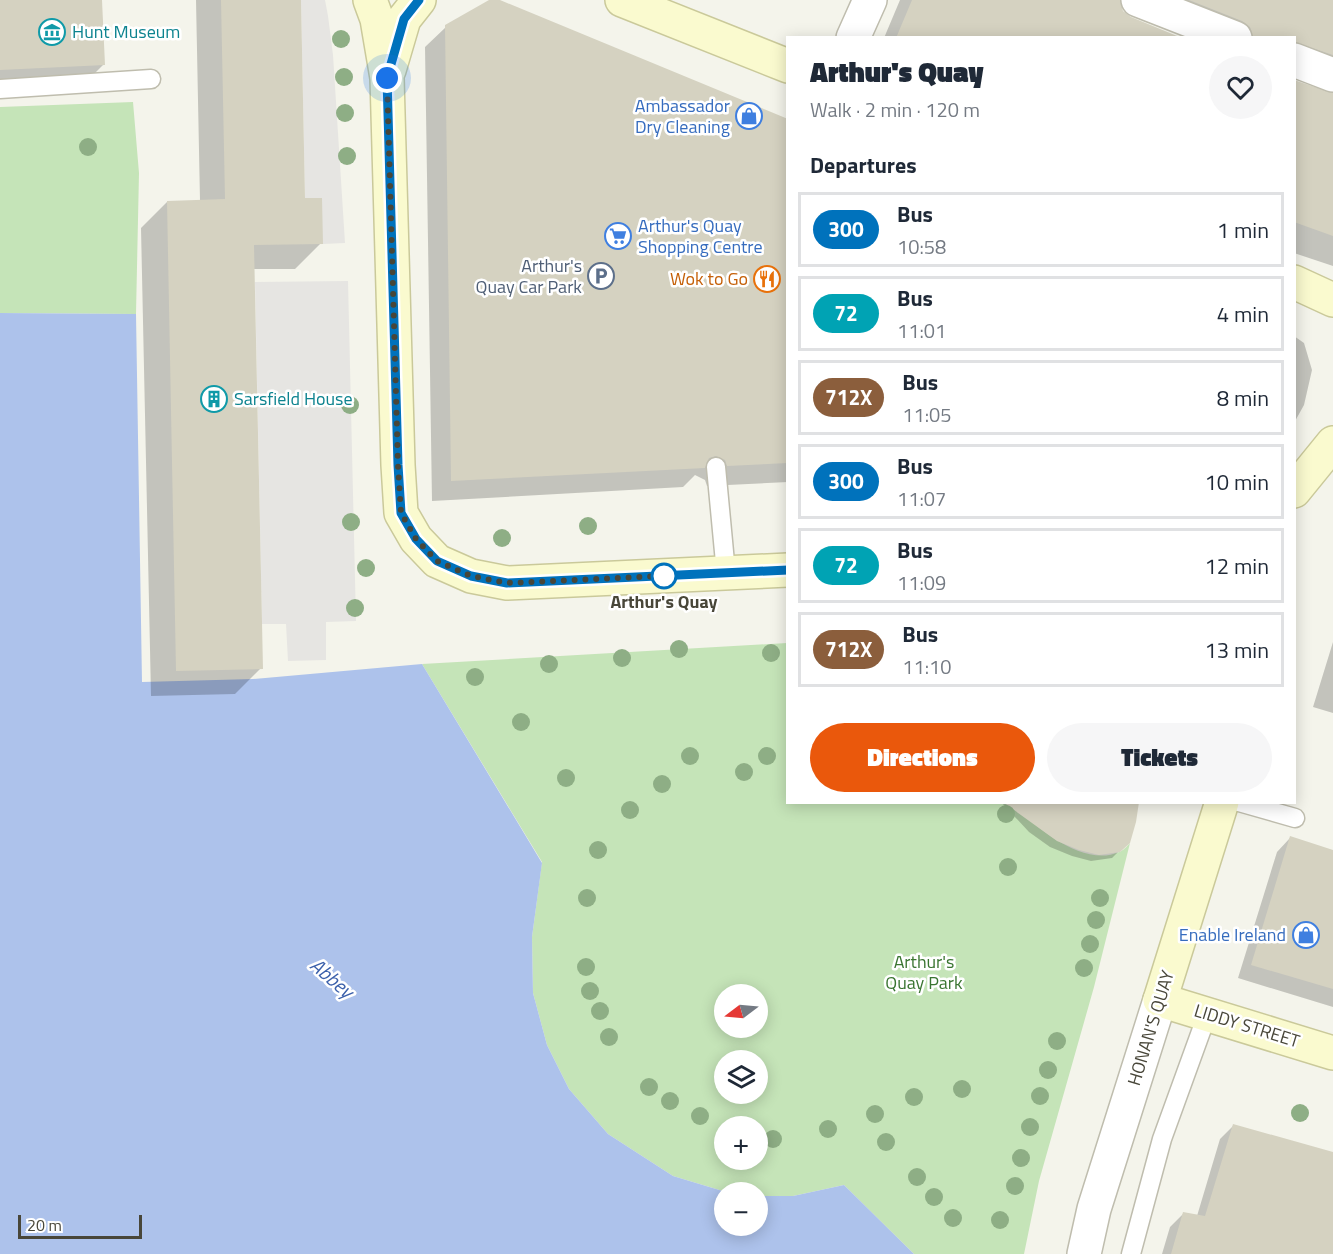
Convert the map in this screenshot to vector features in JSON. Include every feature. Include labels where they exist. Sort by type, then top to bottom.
[{"type":"main road","points":[[370,0],[377,19],[387,78],[401,513],[416,539],[437,561],[471,576],[507,583],[786,570]]},
{"type":"main road","points":[[387,78],[404,19],[419,0]]},
{"type":"main road","points":[[622,0],[786,65]]},
{"type":"main road","points":[[1296,283],[1331,292]]},
{"type":"main road","points":[[1296,489],[1333,443]]},
{"type":"main road","name":"HONAN'S QUAY","points":[[1160,1000],[1221,804]]},
{"type":"main road","name":"LIDDY STREET","points":[[1160,1000],[1333,1053]]},
{"type":"street","points":[[854,36],[870,0]]},
{"type":"street","points":[[1138,0],[1230,36]]},
{"type":"street","points":[[1296,61],[1333,75]]},
{"type":"street","name":"HONAN'S QUAY","points":[[1084,1254],[1094,1209],[1160,1000]]},
{"type":"lane","points":[[0,89],[151,78]]},
{"type":"lane","points":[[716,467],[726,573]]},
{"type":"lane","points":[[1246,804],[1295,818]]},
{"type":"lane","points":[[1131,1254],[1162,1139],[1208,1015]]},
{"type":"green space","points":[[133,102],[139,173],[136,314],[0,313],[0,107]]},
{"type":"green space","name":"Arthur's Quay Park","points":[[786,643],[786,804],[1014,804],[1047,833],[1076,850],[1105,855],[1120,851],[1130,843],[1094,987],[1039,1181],[1024,1254],[914,1254],[844,1185],[793,1196],[768,1196],[768,1182],[714,1182],[714,1188],[673,1176],[608,1134],[569,1089],[547,1045],[533,993],[532,937],[542,862],[422,664]]},
{"type":"shaded area","points":[[301,0],[325,0],[328,16],[333,55],[345,243],[323,244],[305,198]]},
{"type":"shaded area","points":[[348,281],[356,621],[326,622],[326,660],[288,661],[286,624],[262,624],[255,282]]},
{"type":"water","name":"Abbey","points":[[0,313],[136,314],[142,682],[253,679],[422,664],[542,863],[532,937],[533,993],[547,1045],[569,1089],[608,1134],[673,1176],[714,1188],[714,1236],[768,1236],[768,1196],[793,1196],[844,1185],[914,1254],[0,1254]]},
{"type":"building","name":"Hunt Museum","points":[[0,0],[102,0],[105,65],[0,70]]},
{"type":"building","name":"Sarsfield House","points":[[221,0],[301,0],[305,198],[322,198],[323,244],[254,245],[263,669],[176,671],[167,201],[225,199]]},
{"type":"building","name":"Arthur's Quay Shopping Centre","points":[[489,0],[500,0],[786,118],[786,463],[727,466],[725,460],[716,456],[709,458],[705,468],[451,481],[445,25]]},
{"type":"building","points":[[912,0],[1120,0],[1123,11],[1131,17],[1177,36],[897,36]]},
{"type":"building","points":[[1189,0],[1333,0],[1333,55],[1296,43],[1296,36],[1252,36],[1250,27],[1242,21]]},
{"type":"building","points":[[1296,81],[1333,93],[1333,236],[1296,223]]},
{"type":"building","points":[[1006,804],[1139,804],[1130,843],[1120,852],[1099,855],[1057,841]]},
{"type":"building","points":[[1290,836],[1333,850],[1333,989],[1251,965]]},
{"type":"building","points":[[1233,1124],[1333,1152],[1333,1254],[1171,1254],[1183,1212],[1205,1216]]},
{"type":"bus line","name":"300","points":[[419,0],[404,19],[387,78],[401,513],[416,539],[437,561],[471,576],[507,583],[786,570]]},
{"type":"place","name":"Hunt Museum","points":[[52,32]]},
{"type":"place","name":"Ambassador Dry Cleaning","points":[[749,116]]},
{"type":"place","name":"Arthur's Quay Shopping Centre","points":[[618,236]]},
{"type":"place","name":"Arthur's Quay Car Park","points":[[601,276]]},
{"type":"place","name":"Wok to Go","points":[[767,279]]},
{"type":"place","name":"Sarsfield House","points":[[214,399]]},
{"type":"place","name":"Arthur's Quay","points":[[664,576]]},
{"type":"place","name":"Enable Ireland","points":[[1306,935]]},
{"type":"route","points":[[387,78],[401,513],[416,539],[437,561],[471,576],[507,583],[664,576]]}]
